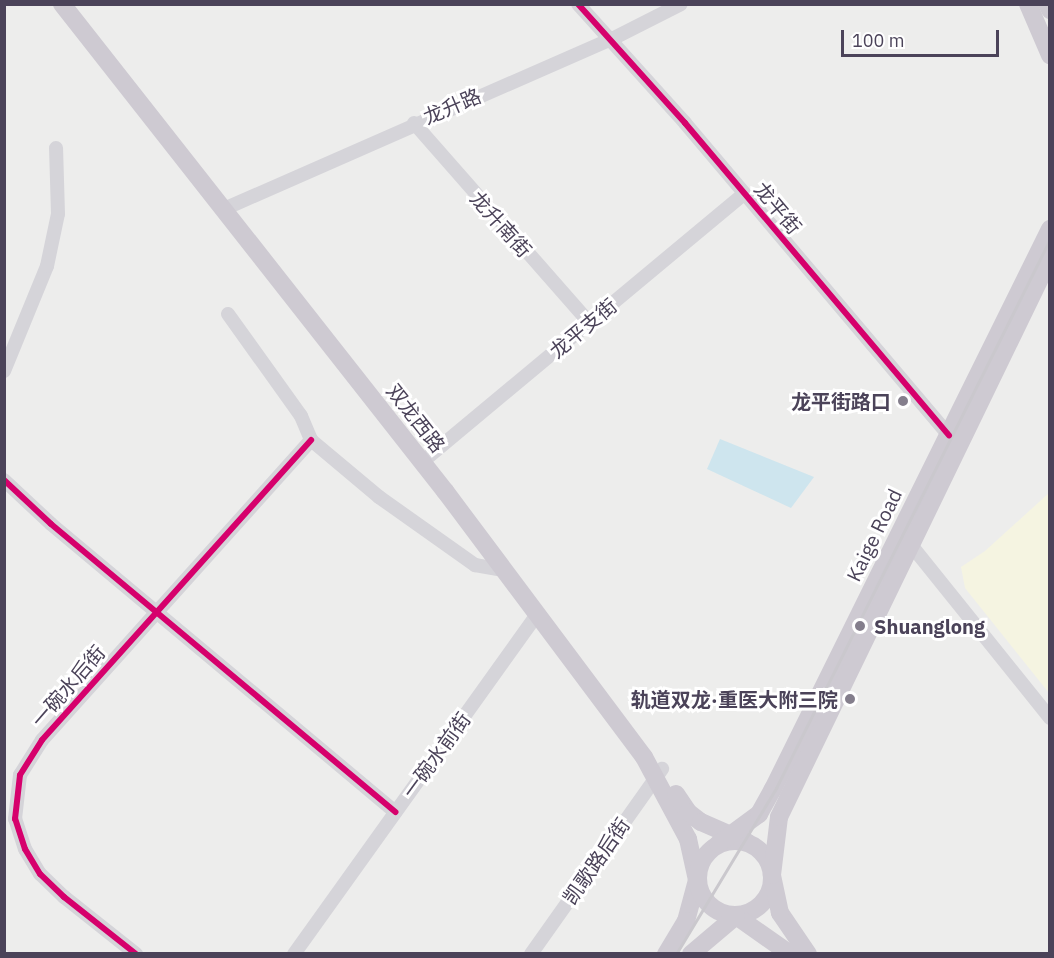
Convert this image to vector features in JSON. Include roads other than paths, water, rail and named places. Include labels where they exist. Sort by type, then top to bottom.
[{"type":"main road","name":"双龙西路","points":[[62,4],[228,206]]},
{"type":"main road","name":"双龙西路","points":[[75,4],[228,206],[426,459],[688,812],[732,841]]},
{"type":"main road","points":[[1028,4],[1050,55]]},
{"type":"main road","points":[[1047,4],[1050,10]]},
{"type":"main road","name":"Kaige Road","points":[[732,841],[759,814],[773,789],[1050,229]]},
{"type":"main road","name":"Kaige Road","points":[[772,875],[774,837],[788,795],[1050,258]]},
{"type":"main road","name":"双龙西路","points":[[426,459],[537,615],[659,773],[688,840],[697,880]]},
{"type":"main road","points":[[666,954],[686,921],[702,859],[732,841],[764,855],[772,875],[780,913],[808,954]]},
{"type":"main road","points":[[691,954],[736,916],[748,913],[766,898],[772,875]]},
{"type":"main road","points":[[697,880],[699,891],[714,909],[736,916],[790,954]]},
{"type":"street","name":"龙平街","points":[[578,4],[612,39],[949,435]]},
{"type":"street","name":"龙升路","points":[[228,206],[414,123],[612,39],[681,4]]},
{"type":"street","name":"龙升南街","points":[[414,123],[590,323]]},
{"type":"street","points":[[4,371],[47,266],[58,214],[56,148]]},
{"type":"street","name":"龙平支街","points":[[426,459],[744,194]]},
{"type":"street","points":[[228,314],[301,417],[311,440],[379,497],[475,565],[504,570]]},
{"type":"street","name":"一碗水后街","points":[[136,954],[64,897],[40,874],[25,849],[15,819],[16,793],[29,757],[156,611],[311,440]]},
{"type":"street","points":[[4,480],[396,812]]},
{"type":"street","points":[[911,545],[1050,718]]},
{"type":"street","name":"一碗水前街","points":[[294,954],[537,615]]},
{"type":"street","name":"凯歌路后街","points":[[531,954],[659,773]]},
{"type":"railway","points":[[676,954],[776,788],[1050,239]]},
{"type":"place","name":"龙平街路口","points":[[903,401]]},
{"type":"place","name":"Shuanglong","points":[[860,626]]},
{"type":"place","name":"轨道双龙·重医大附三院","points":[[850,699]]}]
